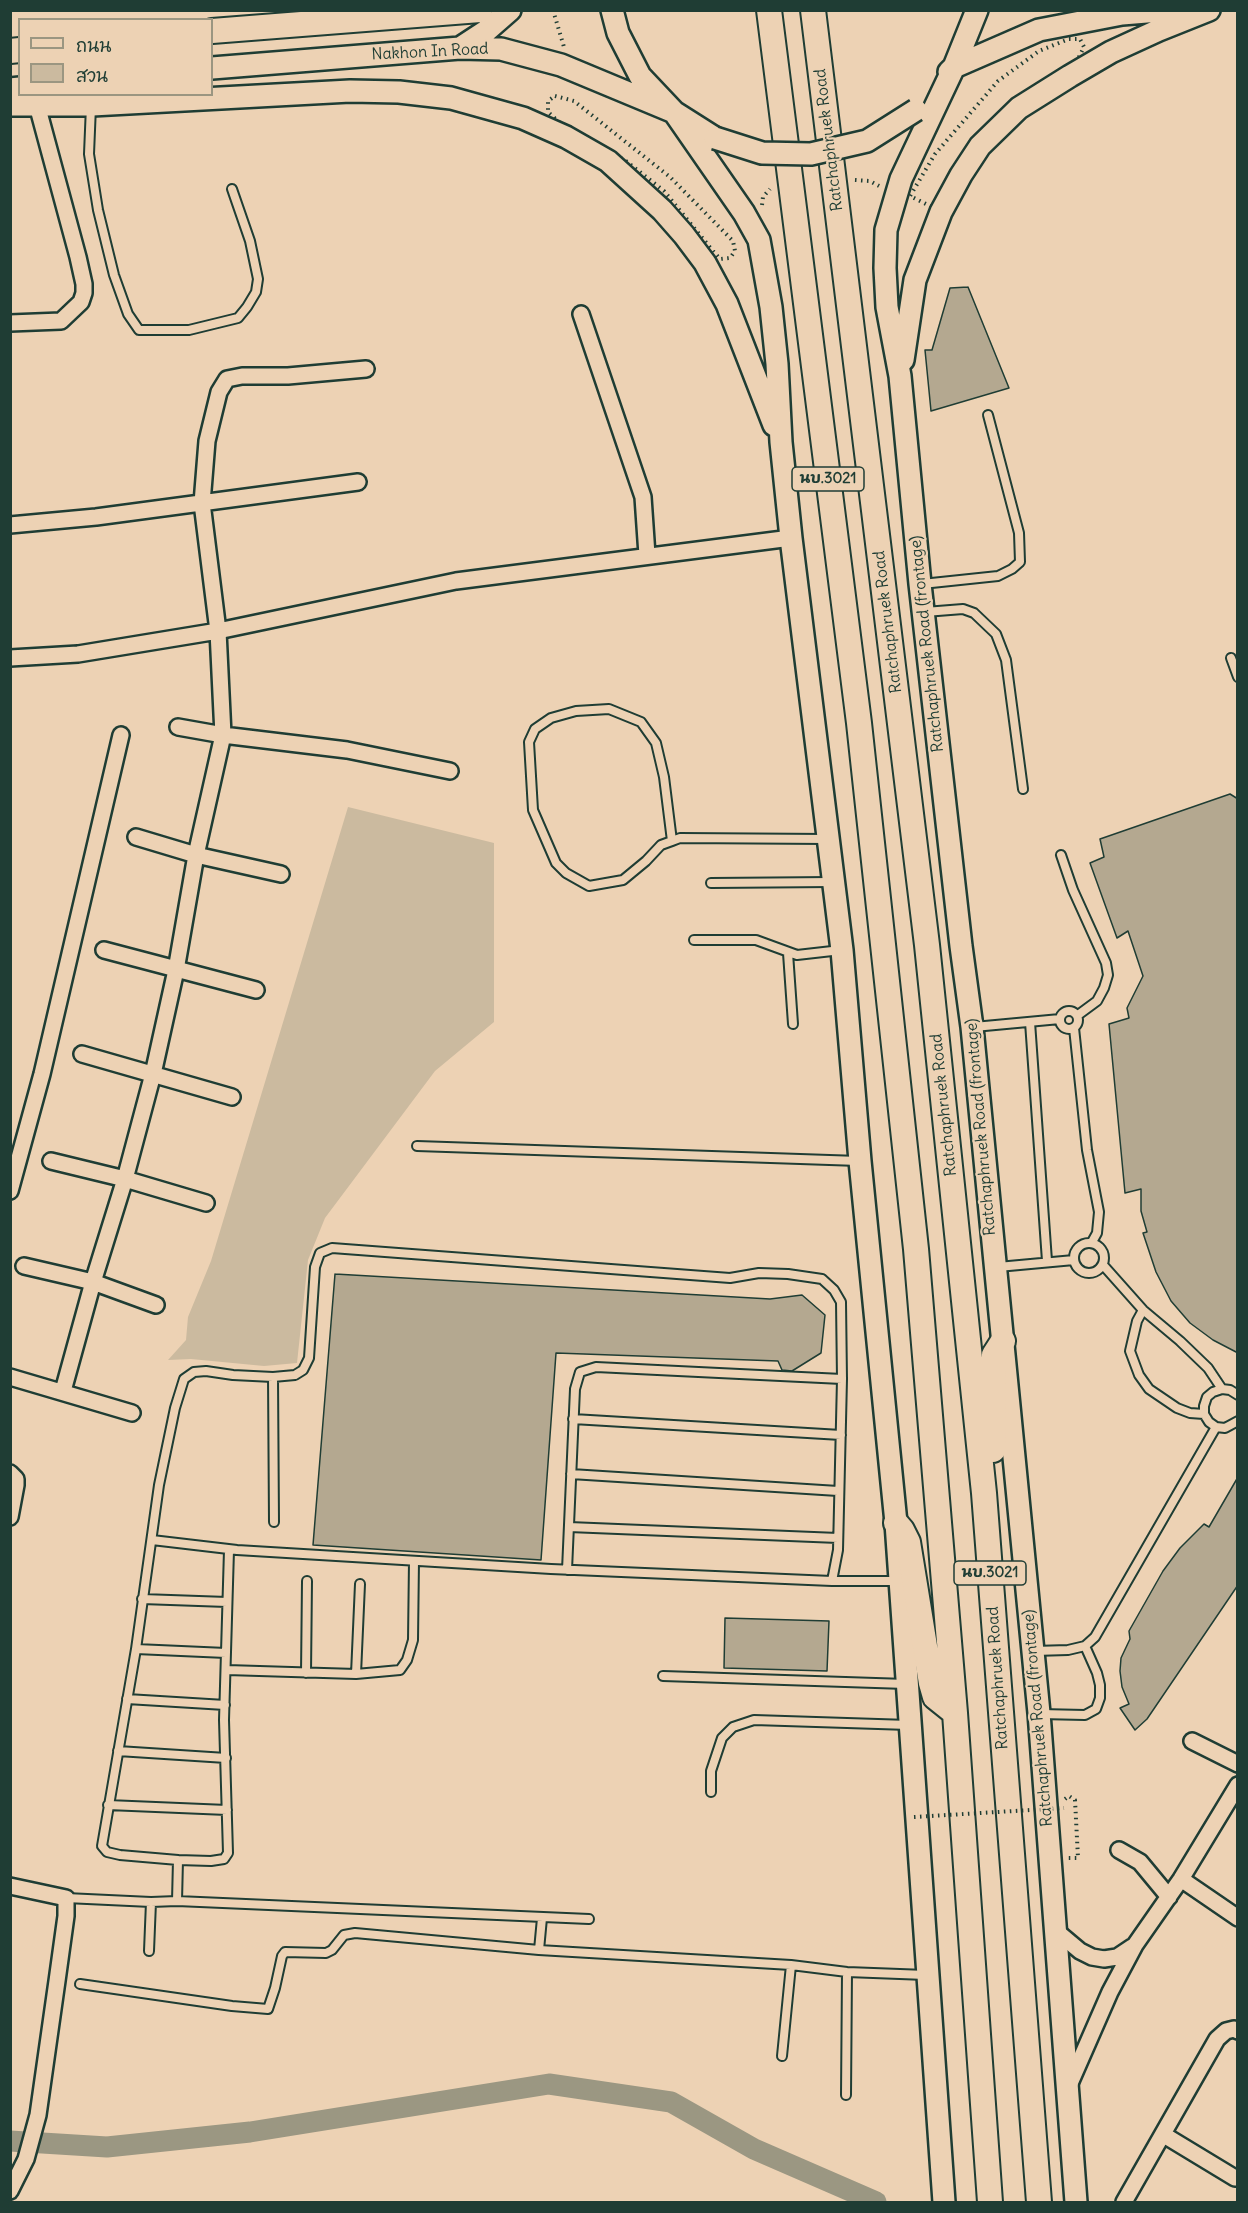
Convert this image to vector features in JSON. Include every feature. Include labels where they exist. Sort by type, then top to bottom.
[{"type":"main road","points":[[213,31],[480,10]]},
{"type":"main road","points":[[460,48],[486,31],[510,10]]},
{"type":"main road","points":[[612,10],[618,33],[640,76],[674,112],[715,138],[762,153],[811,154],[867,141],[916,111],[954,67],[1039,30],[1117,12],[1171,10]]},
{"type":"main road","name":"นบ.3021","points":[[769,10],[859,723],[916,1249],[955,1713],[990,2202]]},
{"type":"main road","name":"Ratchaphruek Road","points":[[813,10],[927,945],[984,1493],[1039,2202]]},
{"type":"main road","name":"Ratchaphruek Road (frontage)","points":[[977,10],[954,67],[901,179],[886,230],[885,268],[887,307],[900,376],[920,584],[972,1028],[1003,1341],[1039,1713],[1076,2202]]},
{"type":"main road","points":[[900,376],[915,280],[941,213],[961,175],[980,146],[1019,108],[1070,76],[1111,52],[1209,10]]},
{"type":"main road","name":"Nakhon In Road","points":[[213,68],[460,48],[501,49],[561,65],[674,112]]},
{"type":"main road","points":[[10,105],[92,105],[350,91],[399,92],[451,98],[523,118],[566,137],[608,161],[662,210],[705,263],[727,304],[781,442]]},
{"type":"main road","name":"นบ.3021","points":[[674,112],[744,213],[759,240],[771,307],[791,538],[842,950],[860,1161],[896,1522],[944,2202]]},
{"type":"main road","points":[[984,1493],[993,1468],[994,1355],[1003,1341]]},
{"type":"main road","points":[[896,1522],[908,1542],[935,1697],[955,1713]]},
{"type":"street","points":[[10,323],[61,321],[81,302],[84,293],[78,257],[37,105]]},
{"type":"street","points":[[581,314],[643,497],[647,555]]},
{"type":"street","points":[[63,1391],[153,1074],[176,970],[196,855],[223,735],[218,631],[202,503],[207,441],[219,392],[227,379],[242,376],[288,376],[366,369]]},
{"type":"street","points":[[10,525],[96,517],[358,482]]},
{"type":"street","points":[[10,658],[78,654],[218,631],[456,581],[791,538]]},
{"type":"street","points":[[178,727],[223,735],[347,750],[450,771]]},
{"type":"street","points":[[10,1191],[42,1074],[121,735]]},
{"type":"street","points":[[136,837],[196,855],[281,874]]},
{"type":"street","points":[[104,950],[255,990]]},
{"type":"street","points":[[82,1054],[232,1097]]},
{"type":"street","points":[[51,1161],[125,1179],[206,1203]]},
{"type":"street","points":[[24,1266],[93,1282],[156,1305]]},
{"type":"street","points":[[10,1377],[132,1413]]},
{"type":"street","points":[[10,1473],[16,1479],[10,1517]]},
{"type":"street","points":[[1192,1741],[1238,1764]]},
{"type":"street","points":[[1068,2089],[1110,1992],[1135,1945],[1181,1879],[1238,1785]]},
{"type":"street","points":[[1119,1850],[1146,1868],[1158,1887],[1168,1897]]},
{"type":"street","points":[[1181,1879],[1238,1918]]},
{"type":"street","points":[[10,1886],[66,1898],[62,1949],[38,2115],[26,2159],[10,2191]]},
{"type":"street","points":[[1054,1930],[1080,1951],[1092,1957],[1104,1959],[1117,1957],[1135,1945]]},
{"type":"street","points":[[1124,2202],[1217,2039],[1226,2031],[1234,2029],[1238,2031]]},
{"type":"street","points":[[1164,2135],[1235,2178]]},
{"type":"lane","points":[[92,105],[89,154],[98,210],[114,275],[128,314],[139,330],[189,330],[238,318],[247,307],[255,292],[258,279],[250,242],[232,189]]},
{"type":"lane","points":[[920,584],[998,576],[1020,562],[1020,533],[988,414]]},
{"type":"lane","points":[[924,612],[963,609],[974,613],[996,634],[1006,660],[1023,789]]},
{"type":"lane","points":[[1231,658],[1238,677]]},
{"type":"lane","points":[[672,841],[664,777],[656,743],[641,722],[609,709],[576,711],[551,718],[535,729],[529,742],[533,810],[555,863],[566,873],[589,886],[623,880],[661,845],[672,841],[680,838],[830,839]]},
{"type":"lane","points":[[1061,855],[1073,890],[1106,963],[1108,975],[1104,988],[1096,1001],[1078,1015]]},
{"type":"lane","points":[[711,883],[834,882]]},
{"type":"lane","points":[[694,939],[756,939],[796,955],[842,950]]},
{"type":"lane","points":[[788,953],[793,1024]]},
{"type":"lane","points":[[1060,1019],[1065,1011],[1075,1012],[1078,1015]]},
{"type":"lane","points":[[1078,1015],[1079,1020],[1074,1028],[1087,1150],[1099,1212],[1097,1233],[1092,1242]]},
{"type":"lane","points":[[972,1028],[1060,1019]]},
{"type":"lane","points":[[1060,1019],[1064,1028],[1074,1028]]},
{"type":"lane","points":[[1030,1022],[1047,1261]]},
{"type":"lane","points":[[417,1146],[860,1161]]},
{"type":"lane","points":[[1092,1242],[1099,1245],[1105,1258],[1099,1270],[1086,1273],[1080,1271],[1074,1260],[1074,1254],[1080,1245],[1092,1242]]},
{"type":"lane","points":[[229,1550],[225,1705],[229,1837],[226,1857],[211,1861],[148,1859],[107,1852],[102,1846],[136,1649],[159,1485],[175,1408],[184,1379],[194,1372],[206,1371],[273,1377],[295,1375],[303,1370],[309,1358],[315,1267],[321,1253],[332,1248],[730,1278],[759,1273],[822,1279],[834,1290],[840,1302],[842,1379],[838,1538],[832,1581]]},
{"type":"lane","points":[[994,1268],[1074,1260]]},
{"type":"lane","points":[[1103,1265],[1143,1310],[1208,1368],[1222,1389]]},
{"type":"lane","points":[[1143,1310],[1135,1329],[1130,1351],[1139,1375],[1149,1389],[1178,1408],[1190,1413],[1204,1414]]},
{"type":"lane","points":[[567,1570],[573,1419],[575,1389],[580,1372],[596,1367],[842,1379]]},
{"type":"lane","points":[[273,1377],[274,1522]]},
{"type":"lane","points":[[1238,1395],[1230,1390],[1222,1389],[1207,1397],[1204,1406],[1204,1414],[1216,1427],[1225,1428],[1238,1421]]},
{"type":"lane","points":[[573,1419],[840,1436]]},
{"type":"lane","points":[[1033,1651],[1068,1650],[1085,1646],[1095,1637],[1216,1427]]},
{"type":"lane","points":[[571,1474],[838,1491]]},
{"type":"lane","points":[[568,1527],[838,1538]]},
{"type":"lane","points":[[152,1540],[229,1550],[567,1570],[832,1581],[900,1581]]},
{"type":"lane","points":[[227,1670],[356,1674],[400,1670],[407,1660],[413,1640],[414,1561]]},
{"type":"lane","points":[[306,1673],[307,1581]]},
{"type":"lane","points":[[356,1674],[360,1584]]},
{"type":"lane","points":[[142,1599],[228,1602]]},
{"type":"lane","points":[[1039,1713],[1085,1715],[1096,1709],[1100,1698],[1100,1685],[1085,1646]]},
{"type":"lane","points":[[136,1649],[226,1653]]},
{"type":"lane","points":[[663,1676],[908,1684]]},
{"type":"lane","points":[[127,1699],[225,1705]]},
{"type":"lane","points":[[711,1792],[711,1771],[722,1738],[733,1727],[754,1720],[910,1725]]},
{"type":"lane","points":[[118,1751],[226,1758]]},
{"type":"lane","points":[[108,1805],[228,1810]]},
{"type":"lane","points":[[177,1900],[178,1860]]},
{"type":"lane","points":[[66,1898],[151,1902],[177,1900],[589,1919]]},
{"type":"lane","points":[[150,1951],[151,1902]]},
{"type":"lane","points":[[539,1950],[542,1918]]},
{"type":"lane","points":[[80,1984],[268,2009],[285,1952],[326,1953],[332,1950],[344,1935],[355,1934],[539,1950],[790,1965],[847,1972],[928,1975]]},
{"type":"lane","points":[[782,2056],[790,1965]]},
{"type":"lane","points":[[846,2095],[847,1972]]},
{"type":"path","points":[[553,10],[564,47]]},
{"type":"path","points":[[914,1817],[1064,1808],[1064,1800],[1069,1796],[1075,1800],[1078,1857]]},
{"type":"green space","points":[[348,807],[494,843],[494,1022],[435,1071],[325,1218],[308,1260],[297,1363],[264,1366],[191,1359],[168,1360],[186,1340],[188,1317],[211,1261]]},
{"type":"building","points":[[968,287],[1009,388],[931,411],[925,350],[932,350],[950,288]]},
{"type":"building","points":[[1230,794],[1238,799],[1238,1353],[1213,1340],[1190,1323],[1171,1301],[1156,1272],[1143,1233],[1147,1232],[1141,1211],[1141,1189],[1125,1193],[1109,1024],[1129,1018],[1127,1008],[1143,976],[1128,931],[1117,938],[1090,863],[1104,857],[1100,839]]},
{"type":"building","points":[[335,1274],[770,1299],[802,1295],[825,1315],[821,1353],[792,1371],[782,1370],[778,1361],[556,1353],[541,1560],[313,1545]]},
{"type":"building","points":[[1238,1477],[1238,1585],[1147,1719],[1135,1730],[1120,1708],[1129,1704],[1122,1687],[1120,1671],[1121,1658],[1130,1639],[1129,1631],[1163,1571],[1180,1548],[1204,1524],[1209,1527]]},
{"type":"building","points":[[725,1618],[829,1621],[827,1671],[724,1668]]},
{"type":"waterway","points":[[10,2141],[107,2147],[250,2132],[549,2084],[671,2102],[754,2149],[876,2202]]}]
